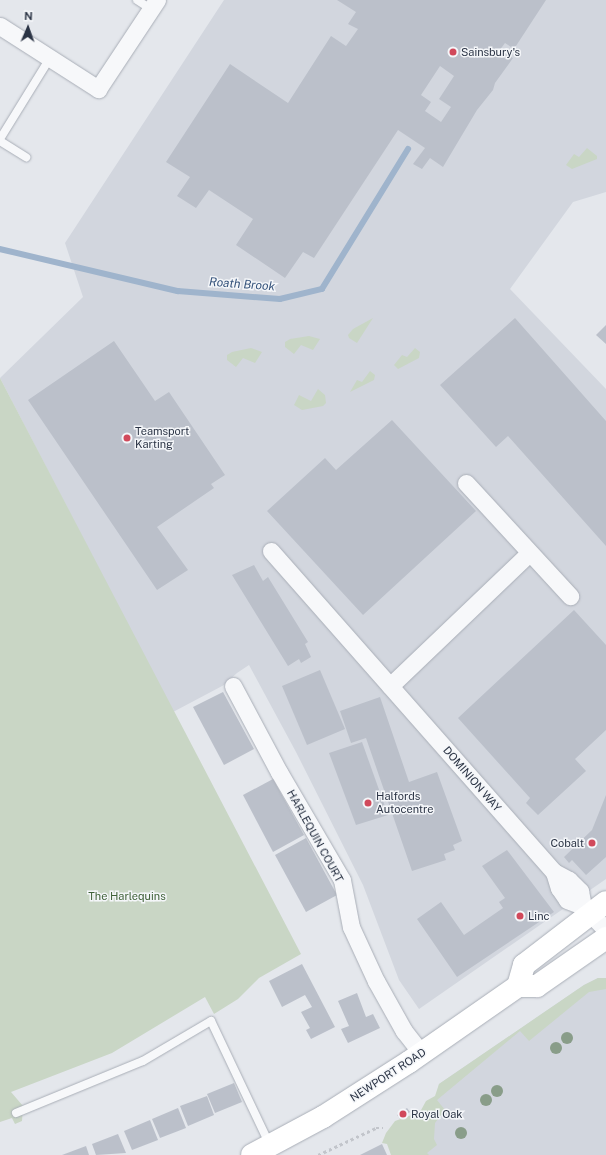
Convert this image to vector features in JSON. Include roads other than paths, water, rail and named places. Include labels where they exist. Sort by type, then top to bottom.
[{"type":"main road","points":[[593,907],[524,965],[518,986],[537,986],[606,938]]},
{"type":"main road","name":"NEWPORT ROAD","points":[[261,1150],[323,1117],[421,1053],[518,986]]},
{"type":"street","points":[[0,26],[98,89],[148,3]]},
{"type":"street","points":[[466,483],[570,596]]},
{"type":"street","name":"DOMINION WAY","points":[[271,551],[554,872],[569,880],[580,891],[593,907],[606,930]]},
{"type":"street","points":[[390,686],[529,553]]},
{"type":"street","name":"HARLEQUIN COURT","points":[[232,686],[279,772],[342,880],[351,927],[376,981],[404,1031],[421,1053]]},
{"type":"lane","points":[[26,157],[0,140],[50,58]]},
{"type":"lane","points":[[16,1113],[143,1061],[211,1021],[261,1150]]},
{"type":"waterway","name":"Roath Brook","points":[[0,249],[178,291],[280,299],[322,289],[408,149]]},
{"type":"place","name":"Sainsbury's","points":[[453,52]]},
{"type":"place","name":"Teamsport Karting","points":[[127,438]]},
{"type":"place","name":"Halfords Autocentre","points":[[368,803]]},
{"type":"place","name":"Cobalt","points":[[592,843]]},
{"type":"place","name":"Linc","points":[[520,916]]},
{"type":"place","name":"Royal Oak","points":[[403,1114]]},
{"type":"park label","name":"The Harlequins","points":[[127,896]]}]
